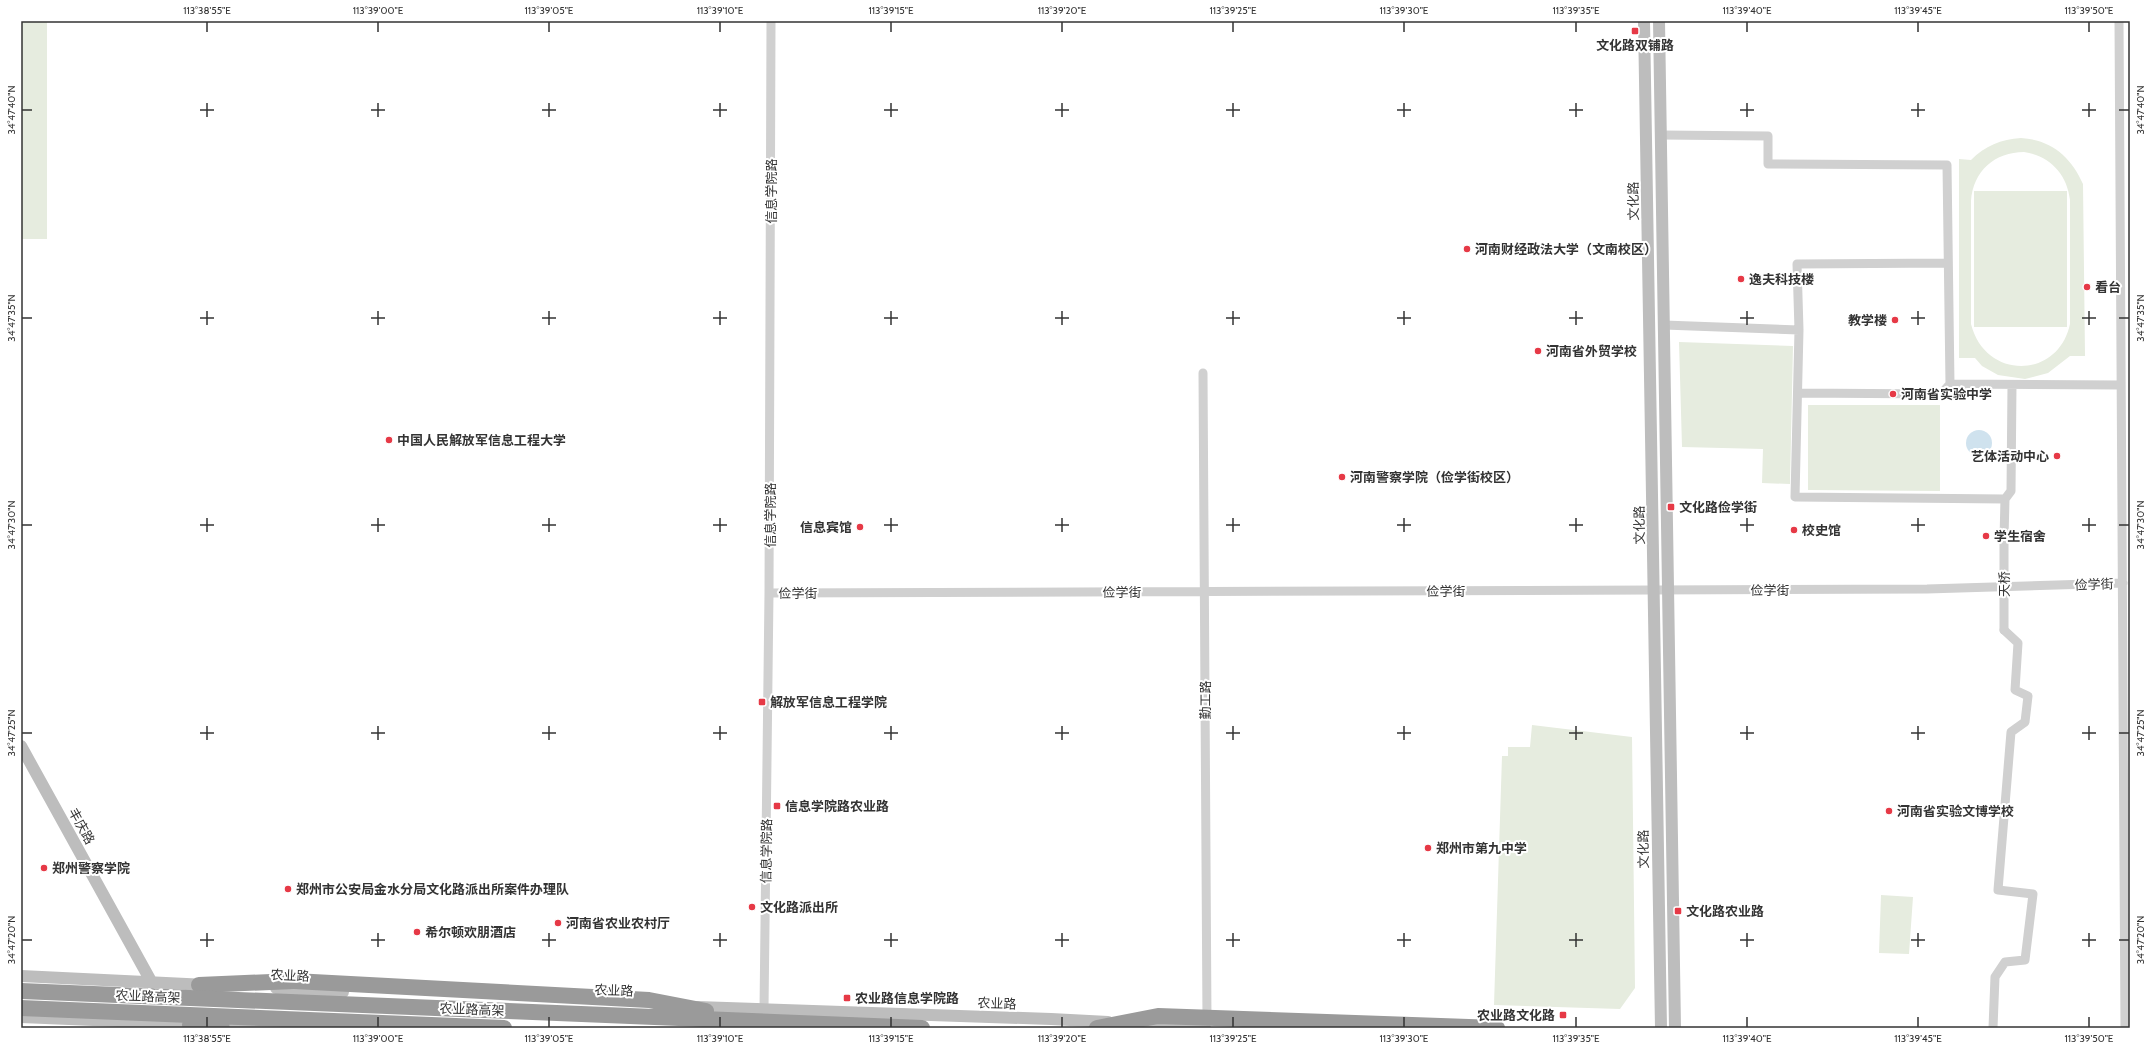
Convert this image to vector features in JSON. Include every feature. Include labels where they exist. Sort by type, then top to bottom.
[{"type":"highway","points":[[198,985],[294,981],[649,1000],[749,1021]]},
{"type":"highway","name":"农业路高架","points":[[21,991],[922,1028]]},
{"type":"highway","name":"农业路高架","points":[[21,1008],[504,1028]]},
{"type":"highway","points":[[1097,1028],[1158,1016],[1497,1028]]},
{"type":"highway","points":[[170,1023],[222,1028]]},
{"type":"main road","name":"文化路","points":[[1644,21],[1661,1028]]},
{"type":"main road","points":[[1659,21],[1675,1028]]},
{"type":"main road","name":"丰庆路","points":[[21,746],[152,983]]},
{"type":"main road","name":"农业路","points":[[21,976],[658,1005],[1051,1018],[1206,1028]]},
{"type":"main road","points":[[658,1005],[658,1028]]},
{"type":"main road","points":[[21,1018],[286,1028]]},
{"type":"street","name":"信息学院路","points":[[764,1009],[770,593],[771,21]]},
{"type":"street","points":[[2119,21],[2125,313],[2121,385],[2125,1028]]},
{"type":"street","points":[[1660,135],[1768,136],[1768,164],[1947,165],[1950,384],[1941,394],[1798,393]]},
{"type":"street","points":[[1948,263],[1797,264],[1799,330],[1795,497],[2005,499]]},
{"type":"street","points":[[1664,325],[1799,330]]},
{"type":"street","name":"勤工路","points":[[1203,373],[1206,1028]]},
{"type":"street","points":[[1950,384],[2121,385]]},
{"type":"street","name":"天桥","points":[[1993,1028],[1995,977],[2005,962],[2025,960],[2033,894],[1998,890],[2011,732],[2025,722],[2028,696],[2015,690],[2018,644],[2004,630],[2005,499],[2011,491],[2012,384]]},
{"type":"street","name":"俭学街","points":[[770,593],[1927,589],[2122,583]]},
{"type":"shaded area","points":[[21,21],[47,21],[47,239],[21,239]]},
{"type":"shaded area","points":[[2014,139],[2032,139],[2051,146],[2066,158],[2073,166],[2083,184],[2085,356],[2070,356],[2048,373],[2025,379],[1998,375],[1982,366],[1975,358],[1959,358],[1959,159],[1971,160],[1976,155],[1994,144]],"holes":[[[2024,152],[2033,154],[2049,162],[2061,174],[2070,200],[2070,324],[2063,342],[2051,356],[2037,363],[2021,366],[2005,363],[1991,356],[1979,342],[1971,324],[1971,201],[1976,181],[1987,165],[2004,155]]]},
{"type":"shaded area","points":[[1974,191],[2067,191],[2067,327],[1974,327]]},
{"type":"shaded area","points":[[1679,342],[1793,346],[1790,484],[1762,483],[1763,449],[1682,447]]},
{"type":"shaded area","points":[[1808,405],[1940,405],[1940,491],[1808,490]]},
{"type":"shaded area","points":[[1532,725],[1632,737],[1635,988],[1620,1009],[1494,1005],[1502,756],[1508,756],[1508,747],[1530,747]]},
{"type":"shaded area","points":[[1881,895],[1913,897],[1909,954],[1879,953]]},
{"type":"water","points":[[1979,430],[1988,434],[1992,443],[1988,452],[1979,456],[1970,452],[1966,443],[1970,434]]},
{"type":"place","name":"文化路双铺路","points":[[1635,31]]},
{"type":"place","name":"河南财经政法大学（文南校区）","points":[[1467,249]]},
{"type":"place","name":"逸夫科技楼","points":[[1741,279]]},
{"type":"place","name":"看台","points":[[2087,287]]},
{"type":"place","name":"教学楼","points":[[1895,320]]},
{"type":"place","name":"河南省外贸学校","points":[[1538,351]]},
{"type":"place","name":"河南省实验中学","points":[[1893,394]]},
{"type":"place","name":"中国人民解放军信息工程大学","points":[[389,440]]},
{"type":"place","name":"艺体活动中心","points":[[2057,456]]},
{"type":"place","name":"河南警察学院（俭学街校区）","points":[[1342,477]]},
{"type":"place","name":"文化路俭学街","points":[[1671,507]]},
{"type":"place","name":"信息宾馆","points":[[860,527]]},
{"type":"place","name":"校史馆","points":[[1794,530]]},
{"type":"place","name":"学生宿舍","points":[[1986,536]]},
{"type":"place","name":"解放军信息工程学院","points":[[762,702]]},
{"type":"place","name":"信息学院路农业路","points":[[777,806]]},
{"type":"place","name":"河南省实验文博学校","points":[[1889,811]]},
{"type":"place","name":"郑州市第九中学","points":[[1428,848]]},
{"type":"place","name":"郑州警察学院","points":[[44,868]]},
{"type":"place","name":"郑州市公安局金水分局文化路派出所案件办理队","points":[[288,889]]},
{"type":"place","name":"文化路派出所","points":[[752,907]]},
{"type":"place","name":"文化路农业路","points":[[1678,911]]},
{"type":"place","name":"河南省农业农村厅","points":[[558,923]]},
{"type":"place","name":"希尔顿欢朋酒店","points":[[417,932]]},
{"type":"place","name":"农业路信息学院路","points":[[847,998]]},
{"type":"place","name":"农业路文化路","points":[[1563,1015]]}]
